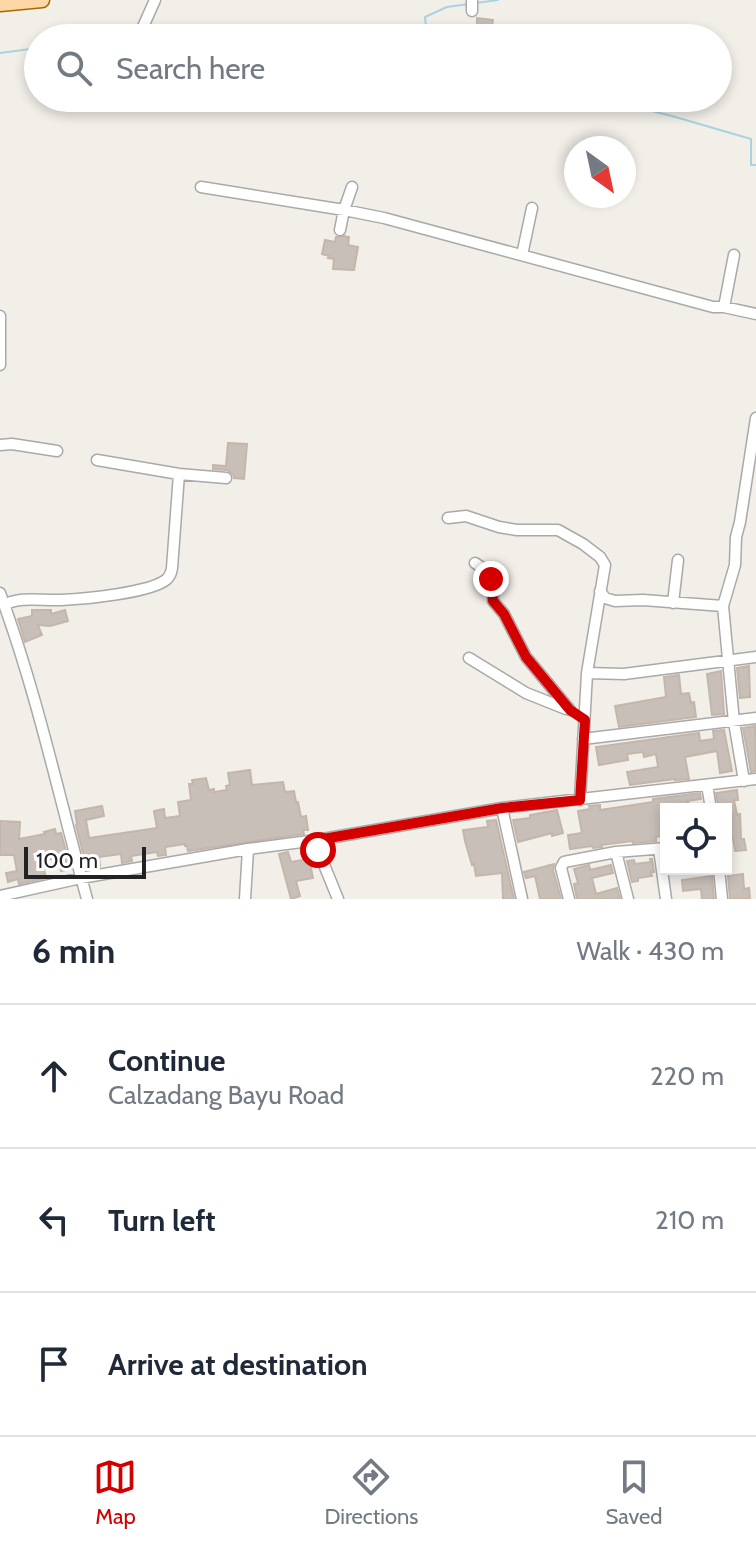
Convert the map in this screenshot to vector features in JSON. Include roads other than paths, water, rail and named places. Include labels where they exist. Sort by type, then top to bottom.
[{"type":"main road","points":[[0,4],[42,0]]},
{"type":"street","points":[[144,24],[155,0]]},
{"type":"street","points":[[201,187],[384,218],[713,307],[756,314]]},
{"type":"street","points":[[340,230],[352,187]]},
{"type":"street","points":[[522,255],[532,208]]},
{"type":"street","points":[[724,307],[734,255]]},
{"type":"street","points":[[0,316],[0,365]]},
{"type":"street","points":[[744,781],[734,722],[723,606],[735,565],[736,537],[753,464],[756,418]]},
{"type":"street","points":[[0,445],[57,451]]},
{"type":"street","points":[[97,460],[179,474],[226,478]]},
{"type":"street","points":[[4,605],[18,600],[82,598],[130,591],[167,579],[172,568],[179,474]]},
{"type":"street","points":[[448,518],[466,516],[517,530],[558,530],[583,544],[605,565],[587,673],[580,800]]},
{"type":"street","points":[[673,603],[678,560]]},
{"type":"street","points":[[475,563],[487,571],[493,587],[493,601],[504,614],[526,657],[570,710]]},
{"type":"street","points":[[600,591],[605,598],[615,601],[723,606]]},
{"type":"street","points":[[0,593],[57,782],[87,899]]},
{"type":"street","points":[[587,673],[624,674],[756,657]]},
{"type":"street","points":[[469,658],[526,693],[570,710],[585,720]]},
{"type":"street","points":[[583,739],[756,718]]},
{"type":"street","points":[[0,896],[81,878],[502,808],[756,779]]},
{"type":"street","points":[[707,785],[710,803]]},
{"type":"street","points":[[502,808],[522,899]]},
{"type":"street","points":[[317,840],[318,850],[338,899]]},
{"type":"street","points":[[569,899],[561,868],[564,862],[616,852],[660,848]]},
{"type":"street","points":[[245,899],[248,849]]},
{"type":"street","points":[[616,852],[628,899]]},
{"type":"street","points":[[664,875],[666,899]]},
{"type":"street","points":[[720,875],[722,899]]},
{"type":"waterway","points":[[476,3],[498,0]]},
{"type":"waterway","points":[[426,24],[425,17],[447,7],[469,4]]},
{"type":"waterway","points":[[0,53],[24,50]]},
{"type":"waterway","points":[[656,112],[751,139],[751,165],[756,165]]}]
